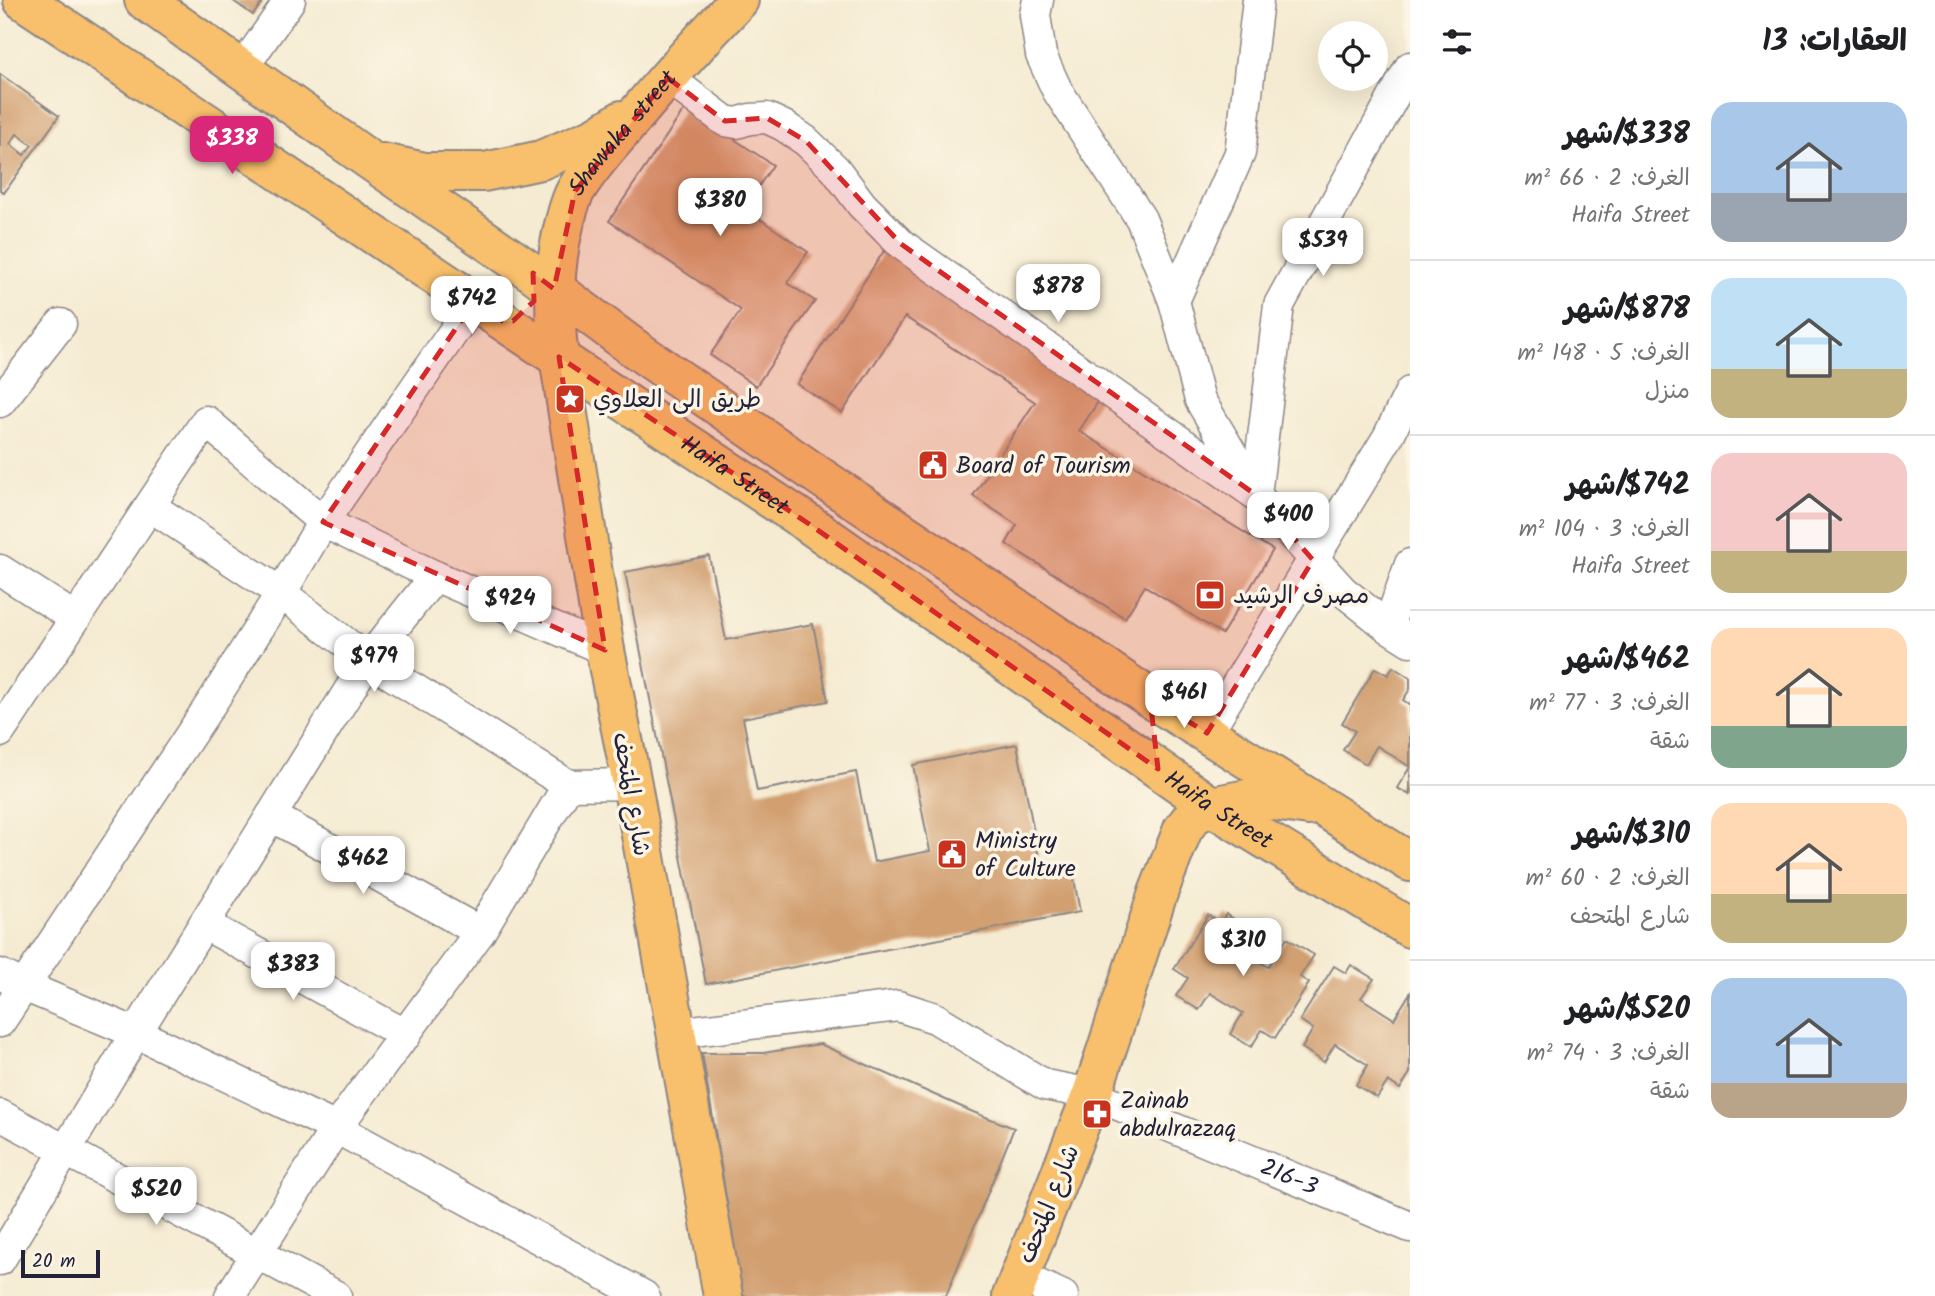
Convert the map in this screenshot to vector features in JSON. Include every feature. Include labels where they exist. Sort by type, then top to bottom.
[{"type":"main road","name":"Haifa Street","points":[[23,0],[809,524],[1211,806],[1410,928]]},
{"type":"main road","name":"Haifa Street","points":[[144,0],[822,478],[1150,698],[1410,862]]},
{"type":"main road","name":"Shawaka street","points":[[544,281],[556,264],[575,191],[606,149],[739,0]]},
{"type":"main road","points":[[368,159],[425,172],[484,172],[541,160],[595,137],[656,92]]},
{"type":"main road","points":[[489,312],[513,321],[520,318],[529,310],[534,301],[535,290],[544,281]]},
{"type":"main road","name":"شارع المتحف","points":[[544,281],[554,324],[605,650],[632,784],[723,1296]]},
{"type":"main road","points":[[559,357],[603,344],[634,348]]},
{"type":"main road","points":[[1150,698],[1165,832],[1158,893]]},
{"type":"main road","points":[[1211,806],[1252,797],[1325,809]]},
{"type":"main road","name":"شارع المتحف","points":[[1016,1286],[1091,1094],[1182,829],[1193,816],[1211,806]]},
{"type":"street","points":[[242,69],[290,0]]},
{"type":"street","points":[[1038,0],[1035,15],[1041,55],[1057,90],[1141,219],[1174,301],[1200,400],[1256,495],[1343,591],[1399,634],[1410,564]]},
{"type":"street","points":[[1174,301],[1240,153],[1258,0]]},
{"type":"street","points":[[1256,495],[1279,305],[1410,67]]},
{"type":"street","points":[[656,92],[725,121],[767,118],[795,133],[835,169],[862,205],[901,244],[1256,495]]},
{"type":"street","points":[[0,1022],[12,980],[216,696],[323,522],[489,312]]},
{"type":"street","points":[[0,401],[61,324]]},
{"type":"street","points":[[1206,733],[1388,437],[1410,392]]},
{"type":"street","points":[[0,732],[206,421],[323,522],[435,576],[605,650]]},
{"type":"street","points":[[150,506],[281,593],[368,660],[568,785],[632,784]]},
{"type":"street","points":[[0,570],[75,618]]},
{"type":"street","points":[[0,1260],[136,1033],[368,660],[435,576]]},
{"type":"street","points":[[230,1296],[337,1128],[480,932],[568,785]]},
{"type":"street","points":[[271,816],[480,932]]},
{"type":"street","points":[[204,924],[406,1035]]},
{"type":"street","points":[[12,980],[136,1033],[337,1128],[644,1296]]},
{"type":"street","name":"216-3","points":[[676,1033],[898,1006],[935,1018],[1045,1085],[1091,1094],[1410,1227]]},
{"type":"street","points":[[0,1115],[336,1296]]},
{"type":"street","points":[[1016,1286],[1063,1296]]},
{"type":"highlighted area","points":[[668,78],[725,121],[767,118],[806,141],[901,244],[1256,495],[1313,560],[1207,733],[1150,698],[1158,769],[809,524],[559,357],[605,650],[323,522],[474,302],[504,322],[513,321],[534,301],[533,273],[554,289],[575,191]]},
{"type":"building","points":[[232,0],[264,0],[253,15]]},
{"type":"building","points":[[0,74],[59,116],[4,193],[0,190]],"holes":[[[17,134],[32,145],[24,155],[10,144]]]},
{"type":"building","points":[[686,107],[773,165],[744,208],[808,252],[787,283],[815,301],[756,386],[710,355],[741,310],[609,221]]},
{"type":"building","points":[[884,251],[1103,394],[1079,431],[1273,550],[1222,634],[1145,586],[1125,618],[1006,544],[1017,525],[973,496],[1035,402],[905,317],[842,413],[797,384]]},
{"type":"building","points":[[709,556],[726,640],[813,624],[828,701],[743,718],[757,791],[856,772],[874,862],[930,851],[913,765],[1017,744],[1042,874],[1072,868],[1080,912],[706,984],[625,572]]},
{"type":"building","points":[[1393,667],[1410,678],[1410,689],[1403,700],[1410,705],[1410,767],[1377,746],[1366,764],[1343,750],[1355,731],[1342,723],[1375,668],[1388,675]]},
{"type":"building","points":[[1410,767],[1410,795],[1397,788]]},
{"type":"building","points":[[1226,914],[1248,928],[1236,947],[1268,967],[1287,938],[1314,955],[1300,977],[1309,983],[1275,1038],[1262,1030],[1251,1047],[1230,1034],[1243,1013],[1210,993],[1199,1010],[1176,996],[1188,978],[1174,969],[1208,915],[1221,922]]},
{"type":"building","points":[[1351,965],[1374,979],[1361,998],[1394,1019],[1410,993],[1410,1073],[1400,1089],[1388,1081],[1377,1098],[1356,1085],[1368,1065],[1335,1044],[1324,1062],[1302,1048],[1313,1029],[1300,1020],[1334,966],[1346,973]]},
{"type":"building","points":[[820,1044],[1014,1128],[946,1296],[743,1296],[702,1053],[763,1053]]},
{"type":"place","name":"طريق الى العلاوي","points":[[570,399]]},
{"type":"place","name":"Board of Tourism","points":[[933,465]]},
{"type":"place","name":"مصرف الرشيد","points":[[1210,595]]},
{"type":"place","name":"Ministry of Culture","points":[[952,854]]},
{"type":"place","name":"Zainab abdulrazzaq","points":[[1097,1114]]}]
